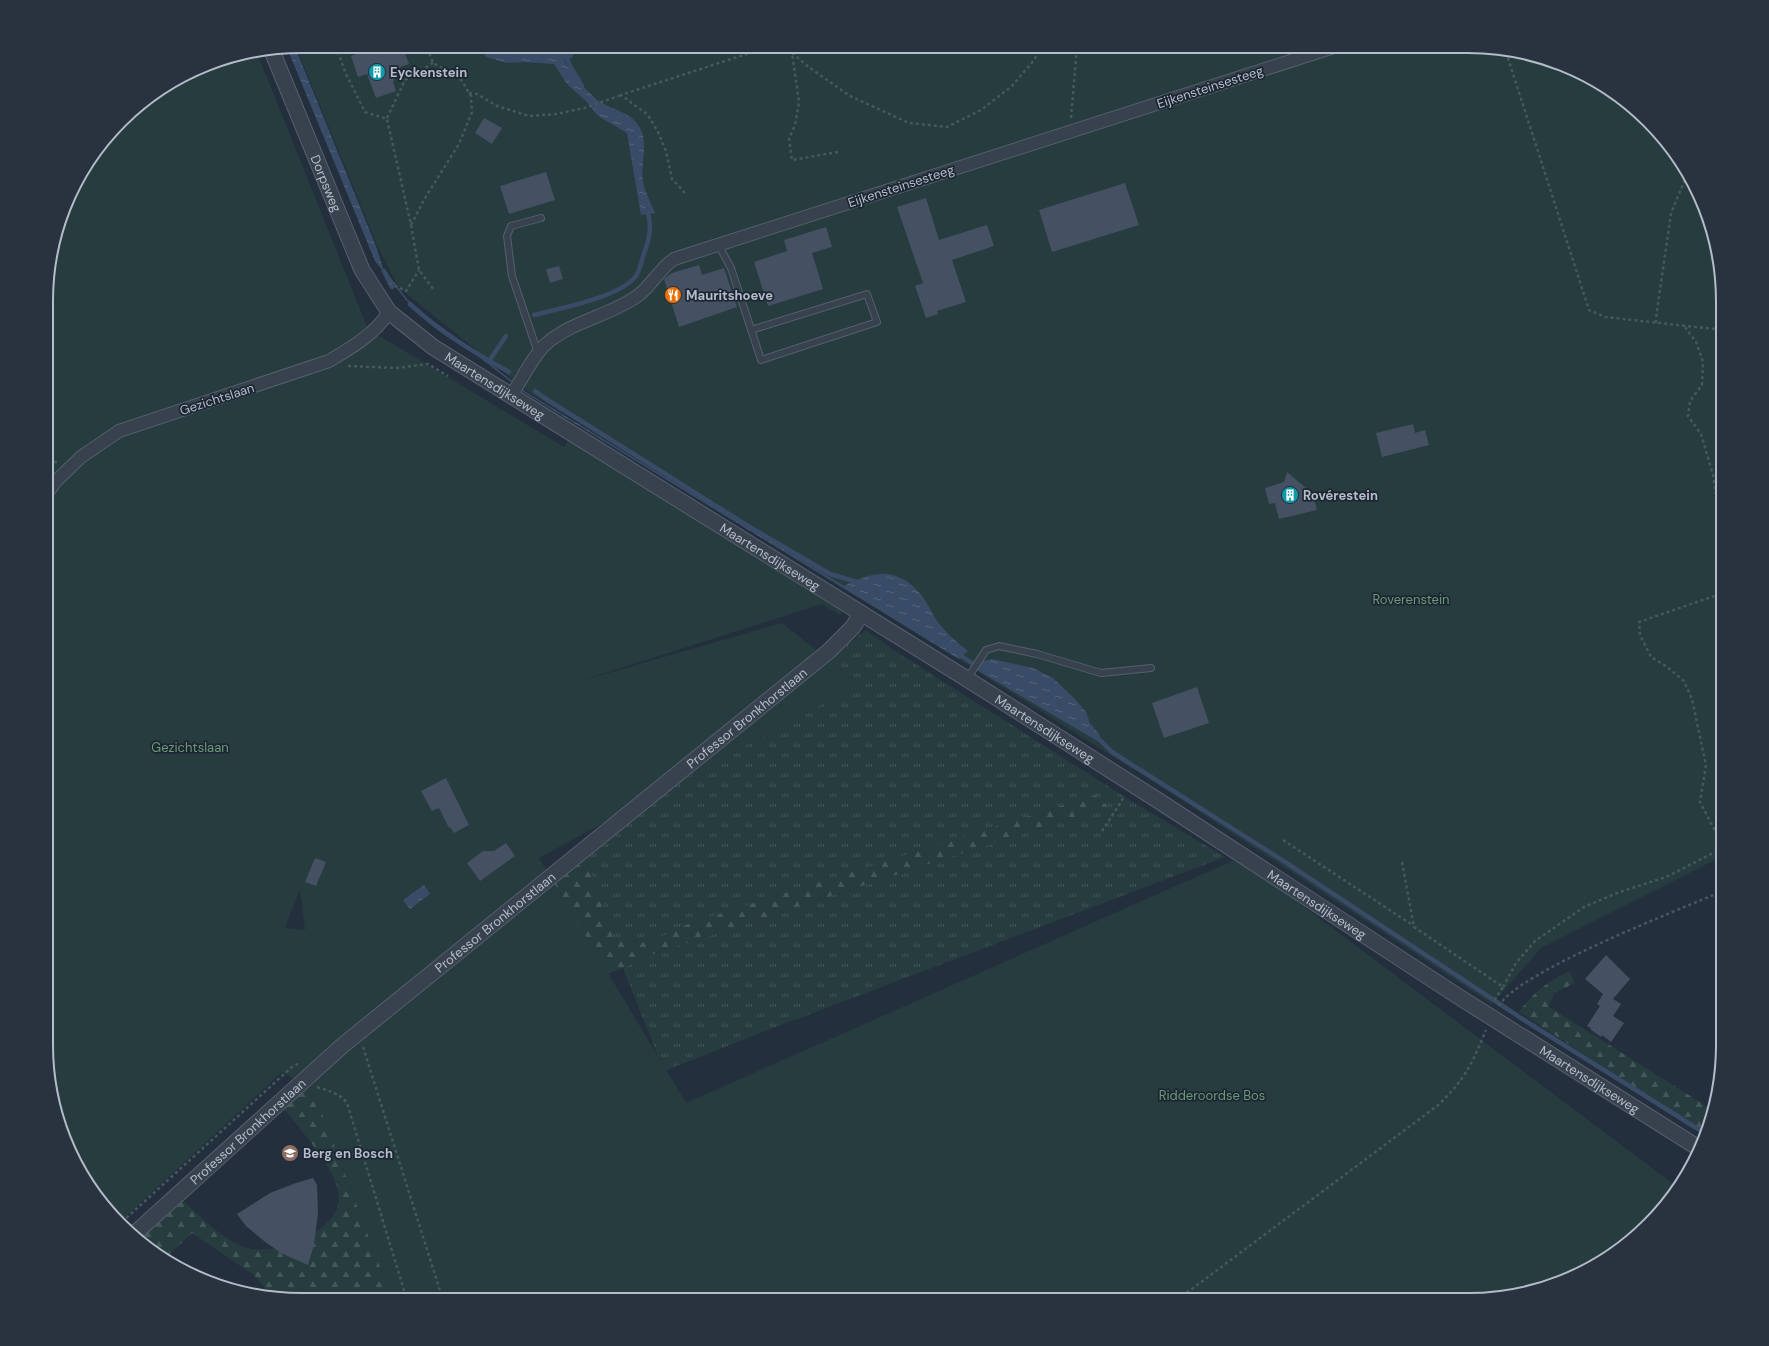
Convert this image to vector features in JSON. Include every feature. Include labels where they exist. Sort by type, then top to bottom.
[{"type":"street","name":"Eijkensteinsesteeg","points":[[511,396],[546,344],[567,329],[636,297],[647,288],[659,271],[674,259],[1314,53]]},
{"type":"street","name":"Dorpsweg","points":[[274,55],[355,255],[362,270],[389,312]]},
{"type":"street","name":"Gezichtslaan","points":[[53,485],[81,457],[119,432],[329,361],[359,343],[384,320],[389,312]]},
{"type":"street","name":"Maartensdijkseweg","points":[[389,312],[434,347],[511,396],[967,679],[1169,808],[1490,1022],[1694,1146]]},
{"type":"street","name":"Professor Bronkhorstlaan","points":[[137,1231],[358,1034],[829,651],[853,627],[861,614]]},
{"type":"lane","points":[[538,354],[512,276],[507,236],[511,226],[541,218]]},
{"type":"lane","points":[[718,244],[731,268],[751,330],[761,360],[877,322],[867,294],[751,330]]},
{"type":"lane","points":[[967,679],[986,650],[999,646],[1037,654],[1101,673],[1151,668]]},
{"type":"path","points":[[338,53],[345,72],[365,112],[387,119]]},
{"type":"path","points":[[411,225],[425,198],[459,144],[472,112],[471,96],[460,78],[433,63],[429,53]]},
{"type":"path","points":[[469,93],[476,94],[497,106],[529,116],[557,114],[605,102],[621,95],[750,53]]},
{"type":"path","points":[[792,53],[810,68],[850,96],[908,123],[947,127],[981,110],[1012,86],[1035,59],[1037,53]]},
{"type":"path","points":[[792,53],[799,102],[795,125],[789,139],[792,160],[838,152]]},
{"type":"path","points":[[1069,132],[1075,53]]},
{"type":"path","points":[[1507,56],[1589,310],[1605,317],[1716,329]]},
{"type":"path","points":[[433,63],[405,80],[387,119],[411,225],[419,270],[434,290]]},
{"type":"path","points":[[621,95],[648,115],[658,132],[666,151],[672,179],[685,193]]},
{"type":"path","points":[[1656,323],[1671,213],[1685,180]]},
{"type":"path","points":[[387,282],[406,291],[419,270]]},
{"type":"path","points":[[1685,327],[1696,342],[1703,362],[1702,386],[1690,401],[1688,416],[1701,434],[1713,475],[1716,494]]},
{"type":"path","points":[[329,361],[342,366],[397,368],[428,364],[448,376]]},
{"type":"path","points":[[1716,595],[1639,622],[1640,635],[1651,657],[1666,666],[1684,681],[1692,700],[1706,765],[1700,802],[1716,833]]},
{"type":"path","points":[[1102,831],[1121,802],[1126,790]]},
{"type":"path","points":[[1283,840],[1503,987]]},
{"type":"path","points":[[1492,1003],[1503,987],[1516,963],[1535,941],[1584,907],[1617,893],[1666,877],[1716,851]]},
{"type":"path","points":[[1402,862],[1414,927]]},
{"type":"path","points":[[1186,1293],[1436,1106],[1453,1091],[1464,1077],[1490,1022],[1502,1001],[1512,992],[1551,968],[1591,948],[1716,893]]},
{"type":"path","points":[[358,1034],[365,1051],[441,1293]]},
{"type":"path","points":[[125,1219],[289,1069]]},
{"type":"path","points":[[302,1084],[332,1091],[342,1097],[347,1103],[405,1293]]},
{"type":"green space","name":"Roverenstein","points":[[299,53],[1468,53],[1500,55],[1532,61],[1563,72],[1592,86],[1619,104],[1654,137],[1665,150],[1683,177],[1697,206],[1708,237],[1714,269],[1716,301],[1716,860],[1541,948],[1492,1004],[1174,795],[527,391],[398,287],[377,245]]},
{"type":"green space","name":"Ridderoordse Bos","points":[[259,57],[368,329],[564,447],[576,429],[856,602],[840,615],[822,604],[577,682],[782,623],[859,684],[539,858],[686,1103],[1239,858],[1673,1184],[1654,1209],[1632,1231],[1619,1242],[1592,1260],[1548,1280],[1532,1285],[1500,1291],[1468,1293],[388,1293],[380,1267],[313,1089],[282,1072],[124,1218],[104,1196],[95,1183],[86,1169],[72,1140],[61,1109],[55,1077],[53,1045],[53,301],[55,269],[61,237],[72,206],[86,177],[104,150],[137,115],[163,95],[191,79],[221,66]],"holes":[[[300,890],[305,930],[285,927]]]},
{"type":"green space","points":[[866,630],[895,651],[1133,802],[1225,857],[768,1030],[664,1071],[623,968],[650,955],[1107,806],[691,923],[648,943],[614,939],[585,855]]},
{"type":"green space","points":[[1096,795],[1107,806],[650,955],[623,968],[372,1053],[585,855],[614,939],[648,943],[690,923]]},
{"type":"green space","points":[[1569,971],[1575,983],[1554,993],[1549,1007],[1708,1107],[1701,1130],[1519,1012],[1541,988]]},
{"type":"green space","points":[[316,1073],[397,1293],[301,1293],[267,1291],[254,1275],[192,1233],[169,1255],[139,1233],[179,1197],[208,1224],[224,1236],[241,1246],[253,1249],[268,1249],[285,1246],[316,1232],[328,1222],[336,1210],[339,1196],[337,1185],[332,1174],[316,1149],[281,1105]]},
{"type":"water","points":[[298,53],[376,246],[383,268],[407,299],[431,320],[470,347],[526,392],[844,586],[853,581],[872,575],[881,574],[899,577],[908,582],[921,594],[944,630],[968,651],[959,659],[525,393],[469,349],[428,320],[406,300],[375,261],[289,54]]},
{"type":"water","points":[[482,53],[574,53],[572,58],[564,60],[579,82],[597,100],[626,114],[636,122],[640,128],[644,141],[643,182],[655,213],[641,215],[627,133],[598,116],[587,102],[567,84],[554,64],[524,62],[507,63],[487,57]]},
{"type":"water","points":[[992,659],[1033,668],[1053,678],[1086,712],[1090,723],[1099,734],[1104,745],[977,670],[983,661]]},
{"type":"water","points":[[424,885],[430,894],[410,909],[403,900]]},
{"type":"building","name":"Eyckenstein","points":[[360,53],[405,53],[409,64],[400,67],[393,82],[396,91],[376,98],[367,74],[358,77],[351,56]]},
{"type":"building","points":[[484,118],[502,128],[492,144],[475,133]]},
{"type":"building","points":[[546,172],[555,200],[509,214],[500,186]]},
{"type":"building","points":[[1125,183],[1139,225],[1052,252],[1039,210]]},
{"type":"building","points":[[926,198],[939,240],[987,225],[994,246],[952,260],[966,302],[937,311],[938,314],[926,318],[915,286],[923,283],[897,207]]},
{"type":"building","points":[[826,227],[832,247],[812,253],[823,289],[768,306],[754,262],[787,251],[784,240]]},
{"type":"building","points":[[699,265],[702,275],[724,268],[737,307],[679,327],[664,279],[672,273]]},
{"type":"building","points":[[559,266],[563,279],[550,283],[546,269]]},
{"type":"building","points":[[1413,424],[1415,433],[1425,430],[1429,445],[1382,457],[1376,433]]},
{"type":"building","name":"Rovérestein","points":[[1287,472],[1313,494],[1317,510],[1279,519],[1275,503],[1269,504],[1265,488],[1284,482]]},
{"type":"building","points":[[1197,687],[1209,723],[1164,738],[1152,703]]},
{"type":"building","points":[[446,778],[469,825],[454,833],[450,827],[449,828],[439,808],[432,811],[421,791]]},
{"type":"building","points":[[506,843],[515,856],[480,881],[467,863],[483,851],[494,851]]},
{"type":"building","points":[[315,858],[326,862],[316,886],[305,882]]},
{"type":"building","points":[[1606,955],[1630,979],[1613,999],[1621,1004],[1613,1016],[1624,1023],[1611,1042],[1602,1035],[1601,1037],[1587,1026],[1600,1006],[1597,1004],[1603,994],[1585,979]]},
{"type":"building","points":[[313,1178],[317,1185],[318,1213],[314,1245],[308,1265],[281,1253],[264,1241],[246,1226],[237,1214],[270,1193]]},
{"type":"waterway","points":[[565,53],[570,66],[582,86]]},
{"type":"waterway","points":[[534,315],[573,306],[603,296],[617,290],[636,276],[640,268],[650,231],[647,209]]},
{"type":"waterway","points":[[384,271],[392,287]]},
{"type":"waterway","points":[[410,304],[433,324],[457,341],[509,372]]},
{"type":"waterway","points":[[489,361],[506,336]]},
{"type":"waterway","points":[[535,391],[748,526],[830,574],[857,582]]},
{"type":"waterway","points":[[957,653],[984,671]]},
{"type":"waterway","points":[[1100,740],[1112,752],[1282,860],[1524,1020],[1701,1131]]},
{"type":"place","name":"Eyckenstein","points":[[377,72]]},
{"type":"place","name":"Mauritshoeve","points":[[673,295]]},
{"type":"place","name":"Rovérestein","points":[[1290,495]]},
{"type":"place","name":"Berg en Bosch","points":[[290,1153]]}]
